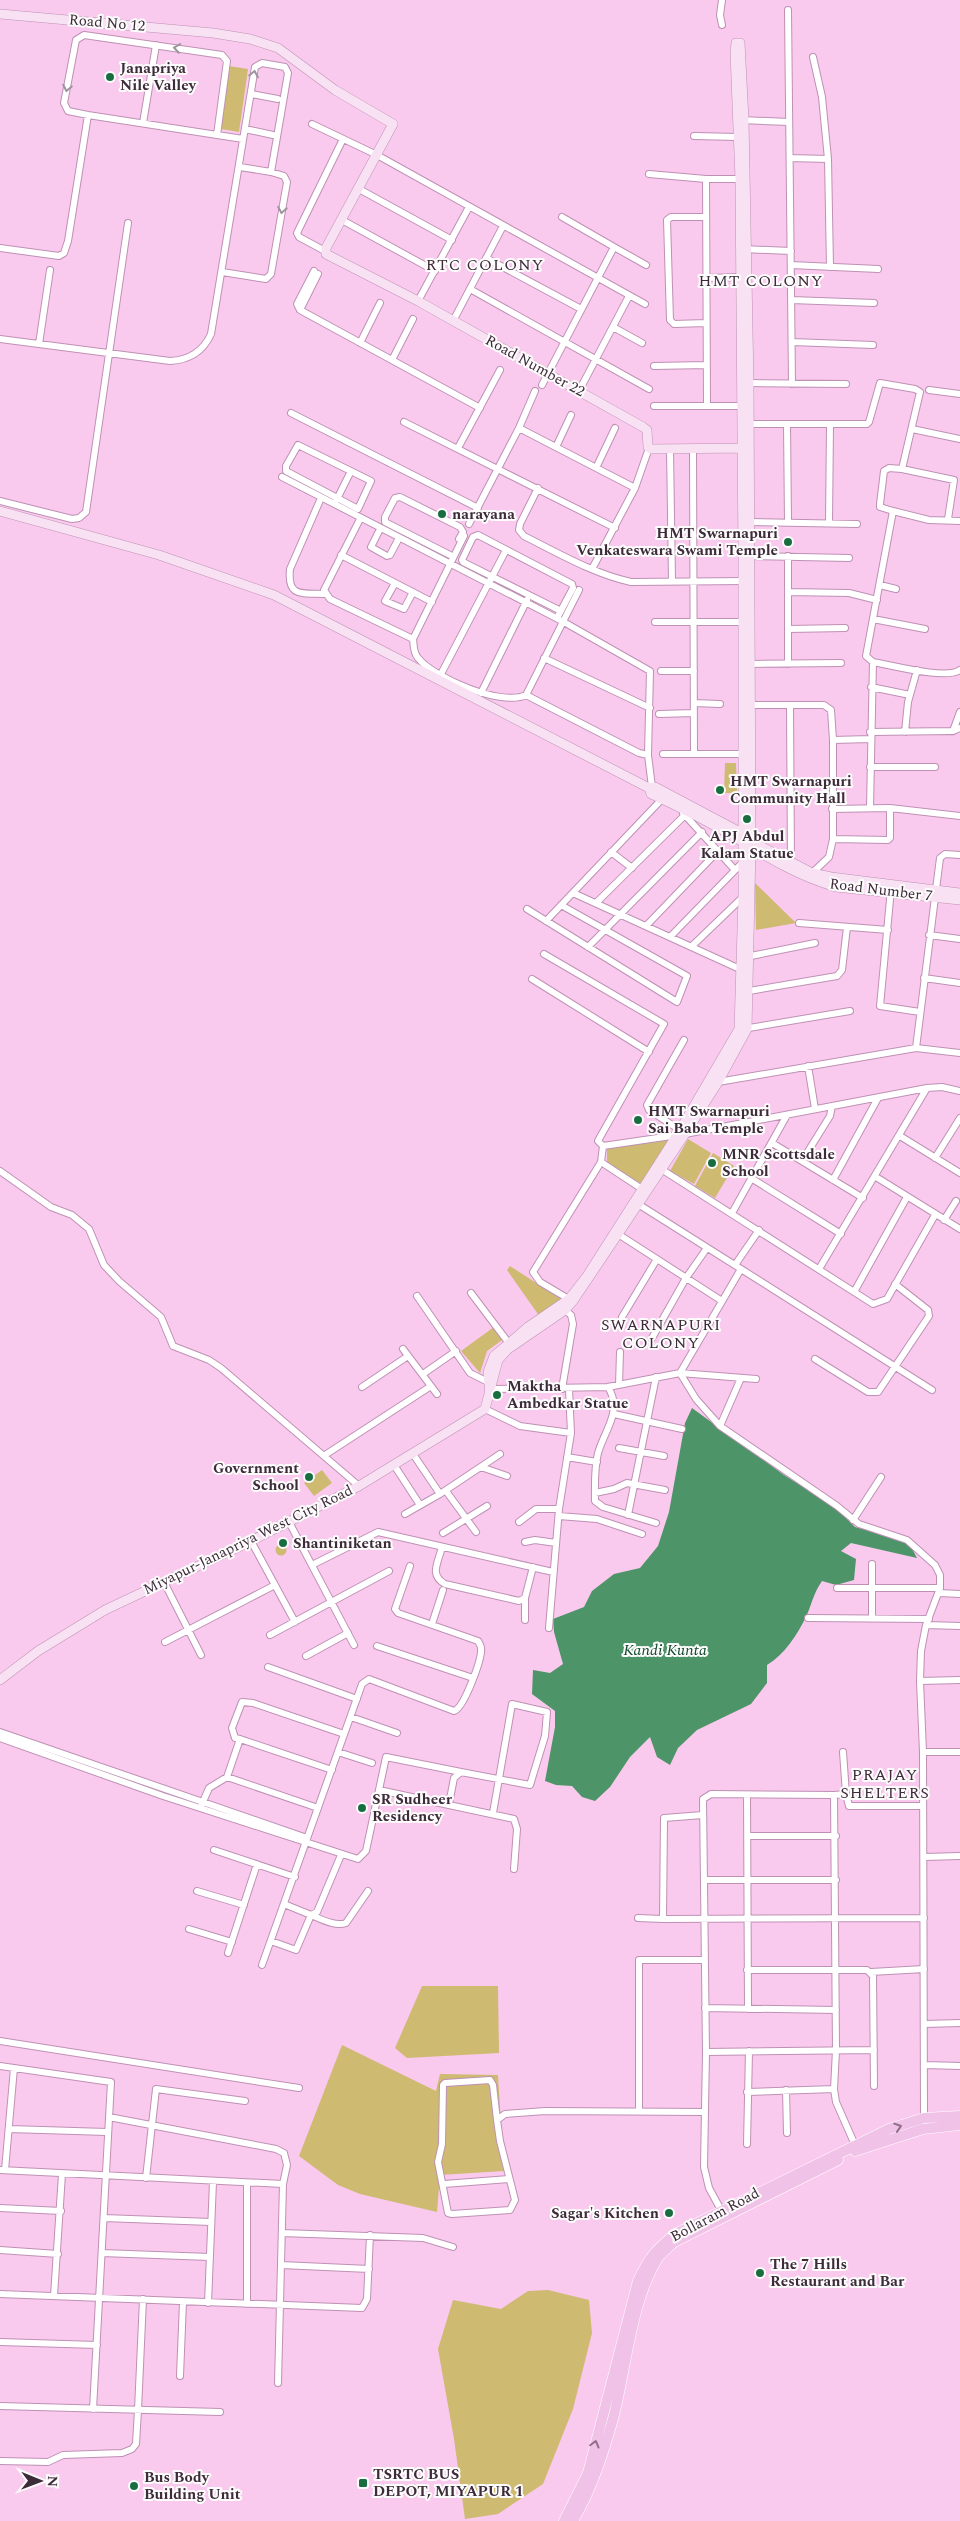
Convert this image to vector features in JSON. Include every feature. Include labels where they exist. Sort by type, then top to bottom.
[{"type":"main road","name":"Bollaram Road","points":[[573,2521],[592,2484],[601,2458],[613,2418],[627,2352],[645,2283],[659,2256],[674,2242],[855,2144],[889,2129],[924,2118],[960,2116]]},
{"type":"main road","name":"Bollaram Road","points":[[564,2521],[588,2472],[638,2281],[649,2257],[674,2234],[721,2210],[857,2150],[923,2129],[960,2126]]},
{"type":"street","points":[[722,0],[720,14],[722,25]]},
{"type":"street","points":[[788,10],[792,384]]},
{"type":"street","name":"Road No 12","points":[[0,14],[213,33],[250,39],[278,48],[335,90],[391,122],[392,127],[377,155]]},
{"type":"street","points":[[217,135],[227,61],[225,57],[156,44],[84,35],[78,36],[64,103],[68,111],[88,115],[143,123],[217,135],[243,139]]},
{"type":"street","points":[[490,1389],[490,1364],[494,1356],[508,1342],[571,1300],[661,1169],[743,1029],[742,970],[745,957],[747,842],[745,424],[749,383],[741,120],[742,45],[736,42],[735,53],[741,120],[738,137],[744,249],[740,277],[741,406],[745,424]]},
{"type":"street","points":[[143,123],[156,44]]},
{"type":"street","points":[[813,57],[822,97],[828,158],[830,267]]},
{"type":"street","points":[[0,339],[170,361],[183,360],[200,351],[211,334],[255,67],[259,63],[288,69],[271,172]]},
{"type":"street","points":[[251,94],[278,99]]},
{"type":"street","points":[[0,248],[59,256],[64,253],[68,241],[88,115]]},
{"type":"street","points":[[741,120],[789,122]]},
{"type":"street","points":[[312,124],[377,155],[644,304]]},
{"type":"street","points":[[245,129],[273,135]]},
{"type":"street","points":[[694,136],[738,137]]},
{"type":"street","points":[[343,139],[298,230],[299,237],[325,251],[377,155]]},
{"type":"street","points":[[790,158],[828,158]]},
{"type":"street","points":[[222,272],[266,279],[271,274],[287,182],[284,176],[240,167]]},
{"type":"street","points":[[650,174],[706,179],[740,179]]},
{"type":"street","points":[[706,179],[706,406]]},
{"type":"street","points":[[358,189],[452,240]]},
{"type":"street","points":[[418,302],[470,207]]},
{"type":"street","points":[[562,217],[646,264]]},
{"type":"street","points":[[706,217],[671,217],[667,220],[670,320],[674,324],[706,323]]},
{"type":"street","points":[[342,220],[435,271]]},
{"type":"street","points":[[0,501],[72,519],[83,516],[87,505],[128,223]]},
{"type":"street","points":[[453,321],[503,226]]},
{"type":"street","points":[[542,385],[614,247]]},
{"type":"street","points":[[744,249],[791,251]]},
{"type":"street","name":"Road Number 22","points":[[325,251],[328,255],[453,321],[646,429],[649,448]]},
{"type":"street","points":[[486,258],[581,309]]},
{"type":"street","points":[[791,265],[878,269]]},
{"type":"street","points":[[38,344],[50,270]]},
{"type":"street","points":[[316,273],[297,304],[300,310],[480,408]]},
{"type":"street","points":[[706,278],[740,277]]},
{"type":"street","points":[[470,289],[649,389]]},
{"type":"street","points":[[579,391],[629,296]]},
{"type":"street","points":[[792,300],[874,303]]},
{"type":"street","points":[[360,343],[380,303]]},
{"type":"street","points":[[392,360],[413,320]]},
{"type":"street","points":[[613,327],[642,343]]},
{"type":"street","points":[[792,342],[873,345]]},
{"type":"street","points":[[654,366],[706,365]]},
{"type":"street","points":[[458,448],[500,370]]},
{"type":"street","points":[[745,424],[830,425],[868,423],[880,383],[883,382],[920,392],[902,469]]},
{"type":"street","points":[[749,383],[846,384]]},
{"type":"street","points":[[929,390],[960,394]]},
{"type":"street","points":[[469,524],[499,469],[535,391]]},
{"type":"street","points":[[654,406],[741,406]]},
{"type":"street","points":[[291,413],[478,508]]},
{"type":"street","points":[[556,447],[571,415]]},
{"type":"street","points":[[404,422],[615,528]]},
{"type":"street","points":[[787,424],[788,522]]},
{"type":"street","points":[[828,523],[830,425]]},
{"type":"street","points":[[519,428],[635,488]]},
{"type":"street","points":[[596,468],[615,428]]},
{"type":"street","points":[[912,429],[960,439]]},
{"type":"street","points":[[325,594],[324,590],[341,555],[357,517],[358,509],[371,482],[301,445],[296,447],[286,466],[286,471],[357,517],[488,583],[561,612]]},
{"type":"street","points":[[592,569],[635,488],[649,448],[745,448]]},
{"type":"street","points":[[670,449],[672,580]]},
{"type":"street","points":[[693,449],[694,754]]},
{"type":"street","points":[[948,519],[954,480],[902,469],[889,468],[884,471],[880,507],[929,520],[948,519],[960,522]]},
{"type":"street","points":[[336,502],[351,471]]},
{"type":"street","points":[[282,477],[321,498],[358,509]]},
{"type":"street","points":[[538,488],[520,524],[519,530],[524,536],[592,569],[615,579],[631,582],[672,580],[746,581]]},
{"type":"street","points":[[450,555],[384,520],[397,496],[462,528],[463,532],[450,555],[432,602],[413,639],[414,652],[419,660],[442,674],[481,693],[504,699],[519,698],[526,695],[560,619],[579,590]]},
{"type":"street","points":[[321,498],[290,569],[289,582],[292,590],[298,593],[325,594],[330,599],[413,639]]},
{"type":"street","points":[[0,510],[159,555],[274,595],[736,830],[747,842]]},
{"type":"street","points":[[893,511],[866,656],[873,662],[935,673],[957,672],[960,670]]},
{"type":"street","points":[[746,522],[856,524]]},
{"type":"street","points":[[380,529],[371,547],[387,556],[390,556],[399,538]]},
{"type":"street","points":[[560,619],[561,612],[573,588],[572,584],[478,535],[473,537],[462,560],[492,576],[560,619],[650,671],[648,754],[651,794],[683,812],[747,842]]},
{"type":"street","points":[[448,563],[464,536]]},
{"type":"street","points":[[417,548],[420,540]]},
{"type":"street","points":[[442,674],[506,550]]},
{"type":"street","points":[[341,555],[432,602]]},
{"type":"street","points":[[746,556],[848,558]]},
{"type":"street","points":[[788,556],[788,664]]},
{"type":"street","points":[[395,583],[386,601],[400,609],[404,609],[413,592]]},
{"type":"street","points":[[880,586],[896,589]]},
{"type":"street","points":[[788,592],[849,593],[877,600]]},
{"type":"street","points":[[481,693],[527,599]]},
{"type":"street","points":[[873,619],[925,629]]},
{"type":"street","points":[[655,622],[747,622]]},
{"type":"street","points":[[571,1432],[520,1426],[485,1409],[498,1360],[508,1349],[565,1310],[642,1189],[718,1082],[743,1029],[748,991],[742,863],[747,842],[743,754],[750,664],[747,622]]},
{"type":"street","points":[[788,629],[845,628]]},
{"type":"street","points":[[544,658],[650,708]]},
{"type":"street","points":[[870,808],[873,662]]},
{"type":"street","points":[[750,664],[841,663]]},
{"type":"street","points":[[905,732],[910,695],[918,670]]},
{"type":"street","points":[[661,672],[694,671]]},
{"type":"street","points":[[871,687],[910,695]]},
{"type":"street","points":[[526,695],[639,752],[648,754]]},
{"type":"street","points":[[694,703],[720,704]]},
{"type":"street","points":[[747,705],[827,706],[831,710],[833,740],[833,839],[829,857],[811,875]]},
{"type":"street","points":[[790,705],[791,865]]},
{"type":"street","points":[[952,731],[960,712]]},
{"type":"street","points":[[659,714],[694,713]]},
{"type":"street","points":[[833,740],[905,732],[952,731],[960,728]]},
{"type":"street","points":[[663,754],[743,754]]},
{"type":"street","points":[[870,767],[936,767]]},
{"type":"street","points":[[546,921],[662,799]]},
{"type":"street","points":[[832,809],[890,808],[960,816]]},
{"type":"street","points":[[833,839],[888,840],[890,838],[890,808]]},
{"type":"street","points":[[683,812],[735,870]]},
{"type":"street","points":[[596,903],[632,868],[683,812]]},
{"type":"street","points":[[588,947],[702,832]]},
{"type":"street","name":"Road Number 7","points":[[747,842],[811,875],[891,888],[934,893],[960,893]]},
{"type":"street","points":[[646,926],[718,851]]},
{"type":"street","points":[[611,852],[632,868]]},
{"type":"street","points":[[916,1048],[934,893],[942,855],[960,855]]},
{"type":"street","points":[[670,937],[742,863]]},
{"type":"street","points":[[891,888],[880,1006],[920,1012]]},
{"type":"street","points":[[573,892],[742,970]]},
{"type":"street","name":"Road Number 7","points":[[934,893],[960,900]]},
{"type":"street","points":[[691,947],[743,897]]},
{"type":"street","points":[[527,909],[677,1002],[687,976],[561,905]]},
{"type":"street","points":[[800,923],[888,930]]},
{"type":"street","points":[[748,991],[837,976],[842,970],[848,927]]},
{"type":"street","points":[[929,935],[960,939]]},
{"type":"street","points":[[745,957],[816,943]]},
{"type":"street","points":[[544,954],[664,1024],[598,1140],[603,1146],[602,1162],[533,1272],[540,1282],[571,1300]]},
{"type":"street","points":[[924,978],[960,982]]},
{"type":"street","points":[[532,979],[649,1052]]},
{"type":"street","points":[[743,1029],[850,1011]]},
{"type":"street","points":[[681,1133],[649,1110],[647,1105],[684,1040]]},
{"type":"street","points":[[718,1082],[916,1048],[960,1053]]},
{"type":"street","points":[[808,1066],[815,1109]]},
{"type":"street","points":[[603,1146],[927,1088],[942,1087],[960,1091]]},
{"type":"street","points":[[819,1269],[876,1177],[927,1088]]},
{"type":"street","points":[[833,1180],[878,1098]]},
{"type":"street","points":[[802,1161],[830,1116],[832,1106]]},
{"type":"street","points":[[732,1213],[787,1114]]},
{"type":"street","points":[[935,1158],[957,1129],[960,1118]]},
{"type":"street","points":[[900,1136],[960,1173]]},
{"type":"street","points":[[772,1143],[862,1198]]},
{"type":"street","points":[[602,1162],[642,1189]]},
{"type":"street","points":[[661,1169],[870,1302],[878,1304],[887,1299],[936,1215]]},
{"type":"street","points":[[0,1171],[50,1207],[72,1215],[89,1229],[104,1265],[119,1281],[161,1317],[173,1346],[209,1360],[221,1368],[359,1486]]},
{"type":"street","points":[[876,1177],[960,1228]]},
{"type":"street","points":[[751,1178],[840,1234]]},
{"type":"street","points":[[854,1292],[908,1197]]},
{"type":"street","points":[[944,1220],[956,1201]]},
{"type":"street","points":[[638,1204],[932,1390]]},
{"type":"street","points":[[735,1265],[758,1230]]},
{"type":"street","points":[[618,1234],[722,1302]]},
{"type":"street","points":[[652,1338],[686,1278],[707,1248]]},
{"type":"street","points":[[622,1317],[657,1259]]},
{"type":"street","points":[[680,1373],[742,1270]]},
{"type":"street","points":[[815,1359],[868,1392],[874,1394],[878,1392],[929,1316],[928,1310],[895,1284]]},
{"type":"street","points":[[471,1293],[508,1342]]},
{"type":"street","points":[[417,1296],[456,1350],[470,1373],[490,1389],[608,1387],[680,1373],[756,1380]]},
{"type":"street","points":[[562,1389],[573,1324],[571,1315],[565,1310]]},
{"type":"street","points":[[403,1349],[436,1394]]},
{"type":"street","points":[[422,1374],[456,1350]]},
{"type":"street","points":[[619,1385],[620,1352]]},
{"type":"street","points":[[362,1387],[408,1356]]},
{"type":"street","points":[[680,1373],[696,1399],[720,1426],[837,1506],[853,1520],[865,1527],[901,1537],[913,1544],[935,1565],[940,1575],[940,1591],[927,1622],[922,1651],[920,1681],[924,1857],[924,2118]]},
{"type":"street","points":[[628,1515],[656,1377]]},
{"type":"street","points":[[720,1426],[741,1378]]},
{"type":"street","points":[[325,1455],[431,1386]]},
{"type":"street","points":[[608,1387],[615,1397],[614,1414],[597,1462],[595,1493],[598,1505],[656,1523]]},
{"type":"street","points":[[548,1628],[559,1512],[571,1432],[569,1389]]},
{"type":"street","name":"Miyapur-Janapriya West City Road","points":[[0,1680],[38,1651],[80,1624],[359,1486],[485,1409]]},
{"type":"street","points":[[614,1414],[682,1428]]},
{"type":"street","points":[[618,1448],[664,1456]]},
{"type":"street","points":[[413,1454],[476,1532]]},
{"type":"street","points":[[405,1514],[443,1492],[500,1454]]},
{"type":"street","points":[[567,1457],[597,1462]]},
{"type":"street","points":[[394,1465],[420,1505]]},
{"type":"street","points":[[481,1467],[507,1476]]},
{"type":"street","points":[[853,1520],[881,1477]]},
{"type":"street","points":[[595,1493],[635,1483],[665,1490]]},
{"type":"street","points":[[443,1533],[487,1506]]},
{"type":"street","points":[[519,1522],[536,1509],[597,1519],[642,1534]]},
{"type":"street","points":[[289,1522],[354,1645]]},
{"type":"street","points":[[312,1565],[378,1532],[553,1572]]},
{"type":"street","points":[[526,1542],[535,1540],[556,1543]]},
{"type":"street","points":[[251,1541],[296,1622]]},
{"type":"street","points":[[442,1547],[435,1573],[438,1580],[446,1584],[519,1600],[525,1598]]},
{"type":"street","points":[[872,1564],[872,1619]]},
{"type":"street","points":[[262,1965],[295,1877],[362,1684],[369,1680],[454,1711],[460,1707],[473,1678],[481,1651],[478,1640],[398,1613],[395,1609],[410,1566]]},
{"type":"street","points":[[524,1620],[525,1598],[532,1567]]},
{"type":"street","points":[[270,1635],[389,1572]]},
{"type":"street","points":[[164,1582],[201,1655]]},
{"type":"street","points":[[165,1642],[275,1585]]},
{"type":"street","points":[[838,1588],[940,1591],[960,1594]]},
{"type":"street","points":[[432,1624],[443,1590]]},
{"type":"street","points":[[808,1618],[872,1619],[960,1626]]},
{"type":"street","points":[[306,1656],[348,1633]]},
{"type":"street","points":[[377,1646],[473,1678]]},
{"type":"street","points":[[268,1667],[357,1699]]},
{"type":"street","points":[[920,1681],[960,1680]]},
{"type":"street","points":[[332,1770],[235,1738],[232,1728],[242,1702],[253,1703],[344,1734]]},
{"type":"street","points":[[0,1732],[342,1855],[358,1859],[363,1856],[380,1790],[386,1757],[498,1779],[530,1786],[545,1736],[547,1712],[512,1704],[498,1779],[493,1813]]},
{"type":"street","points":[[351,1716],[397,1733]]},
{"type":"street","points":[[0,1738],[306,1841]]},
{"type":"street","points":[[202,1804],[209,1788],[226,1777],[240,1739]]},
{"type":"street","points":[[338,1752],[372,1762]]},
{"type":"street","points":[[843,1752],[847,1803],[852,1806],[923,1806]]},
{"type":"street","points":[[923,1752],[960,1752]]},
{"type":"street","points":[[449,1804],[454,1778],[460,1772]]},
{"type":"street","points":[[226,1777],[318,1808]]},
{"type":"street","points":[[380,1790],[509,1817],[517,1824],[514,1869]]},
{"type":"street","points":[[721,2210],[709,2188],[705,2172],[706,2052],[703,1799],[706,1796],[846,1794]]},
{"type":"street","points":[[747,1795],[748,2009]]},
{"type":"street","points":[[834,1795],[836,1836],[836,2050],[834,2089],[836,2102],[855,2144]]},
{"type":"street","points":[[663,1919],[664,1818],[703,1815]]},
{"type":"street","points":[[748,1836],[836,1836]]},
{"type":"street","points":[[214,1850],[295,1877]]},
{"type":"street","points":[[271,1941],[296,1950],[310,1915],[317,1912],[321,1907],[342,1855]]},
{"type":"street","points":[[924,1857],[960,1856]]},
{"type":"street","points":[[228,1953],[257,1864]]},
{"type":"street","points":[[704,1880],[836,1880]]},
{"type":"street","points":[[197,1891],[244,1905]]},
{"type":"street","points":[[284,1904],[341,1925],[346,1923],[368,1891]]},
{"type":"street","points":[[638,1918],[924,1918]]},
{"type":"street","points":[[189,1929],[232,1942]]},
{"type":"street","points":[[639,2112],[639,1960],[704,1960]]},
{"type":"street","points":[[748,1970],[866,1970],[871,1972],[924,1969]]},
{"type":"street","points":[[871,1972],[873,1976],[874,2086]]},
{"type":"street","points":[[705,2008],[836,2010]]},
{"type":"street","points":[[925,2024],[960,2023]]},
{"type":"street","points":[[0,2041],[299,2088]]},
{"type":"street","points":[[706,2052],[874,2050]]},
{"type":"street","points":[[747,2144],[749,2051]]},
{"type":"street","points":[[925,2065],[960,2066]]},
{"type":"street","points":[[0,2066],[111,2082],[94,2409]]},
{"type":"street","points":[[14,2068],[9,2129],[3,2170],[246,2184],[283,2184]]},
{"type":"street","points":[[490,2080],[493,2085],[497,2120],[509,2179],[515,2200],[510,2210],[448,2213],[444,2184],[438,2162],[442,2144],[442,2085],[446,2083],[490,2080]]},
{"type":"street","points":[[146,2178],[156,2089],[245,2101]]},
{"type":"street","points":[[748,2092],[834,2089]]},
{"type":"street","points":[[786,2090],[787,2133]]},
{"type":"street","points":[[497,2120],[506,2114],[545,2111],[705,2112]]},
{"type":"street","points":[[109,2117],[276,2149],[284,2153],[286,2158],[283,2184],[278,2383]]},
{"type":"street","points":[[9,2129],[107,2132]]},
{"type":"street","points":[[54,2296],[62,2174]]},
{"type":"street","points":[[444,2184],[509,2179]]},
{"type":"street","points":[[208,2303],[212,2182]]},
{"type":"street","points":[[246,2184],[247,2304]]},
{"type":"street","points":[[0,2208],[61,2211]]},
{"type":"street","points":[[104,2218],[211,2222]]},
{"type":"street","points":[[282,2233],[423,2238],[453,2247]]},
{"type":"street","points":[[0,2294],[362,2308],[368,2299],[370,2235]]},
{"type":"street","points":[[0,2250],[58,2254]]},
{"type":"street","points":[[102,2253],[210,2257]]},
{"type":"street","points":[[281,2265],[369,2269]]},
{"type":"street","points":[[0,2461],[48,2462],[63,2455],[122,2453],[132,2449],[136,2444],[143,2299]]},
{"type":"street","points":[[180,2376],[183,2302]]},
{"type":"street","points":[[0,2342],[97,2345]]},
{"type":"street","points":[[0,2406],[220,2412]]},
{"type":"shaded area","points":[[229,66],[248,69],[239,132],[221,129]]},
{"type":"shaded area","points":[[725,763],[736,763],[737,793],[724,793]]},
{"type":"shaded area","points":[[755,883],[796,923],[756,930]]},
{"type":"shaded area","points":[[675,1138],[643,1185],[607,1163],[607,1149]]},
{"type":"shaded area","points":[[688,1139],[711,1153],[694,1184],[670,1171]]},
{"type":"shaded area","points":[[713,1153],[734,1166],[715,1198],[695,1186]]},
{"type":"shaded area","points":[[510,1266],[564,1301],[540,1317],[507,1270]]},
{"type":"shaded area","points":[[494,1327],[502,1340],[487,1351],[480,1373],[461,1351]]},
{"type":"shaded area","points":[[322,1470],[332,1483],[314,1496],[304,1483]]},
{"type":"shaded area","points":[[281,1544],[287,1550],[281,1556],[275,1550]]},
{"type":"shaded area","points":[[422,1986],[498,1986],[499,2053],[407,2058],[395,2048]]},
{"type":"shaded area","points":[[342,2045],[436,2091],[440,2074],[498,2075],[504,2171],[440,2175],[437,2212],[360,2194],[338,2185],[299,2156]]},
{"type":"shaded area","points":[[548,2290],[589,2300],[592,2333],[573,2409],[543,2484],[498,2514],[465,2519],[454,2439],[438,2349],[453,2300],[501,2309],[528,2291]]},
{"type":"water","name":"Kandi Kunta","points":[[692,1408],[784,1475],[835,1507],[855,1527],[908,1541],[917,1558],[851,1543],[841,1551],[856,1559],[854,1580],[836,1585],[822,1581],[806,1617],[794,1637],[779,1656],[767,1665],[767,1683],[751,1704],[697,1730],[678,1748],[670,1765],[657,1757],[650,1737],[630,1757],[610,1787],[595,1801],[582,1797],[572,1786],[556,1785],[545,1781],[555,1727],[555,1711],[532,1694],[533,1670],[550,1673],[563,1664],[554,1632],[553,1619],[584,1607],[592,1591],[614,1574],[640,1568],[658,1546],[669,1512],[685,1423]]},
{"type":"place","name":"Janapriya Nile Valley","points":[[110,77]]},
{"type":"place","name":"narayana","points":[[442,514]]},
{"type":"place","name":"HMT Swarnapuri Venkateswara Swami Temple","points":[[788,542]]},
{"type":"place","name":"HMT Swarnapuri Community Hall","points":[[720,790]]},
{"type":"place","name":"APJ Abdul Kalam Statue","points":[[747,819]]},
{"type":"place","name":"HMT Swarnapuri Sai Baba Temple","points":[[638,1120]]},
{"type":"place","name":"MNR Scottsdale School","points":[[712,1163]]},
{"type":"place","name":"Maktha Ambedkar Statue","points":[[497,1395]]},
{"type":"place","name":"Government School","points":[[309,1477]]},
{"type":"place","name":"Shantiniketan","points":[[283,1543]]},
{"type":"place","name":"SR Sudheer Residency","points":[[362,1808]]},
{"type":"place","name":"Sagar's Kitchen","points":[[669,2213]]},
{"type":"place","name":"The 7 Hills Restaurant and Bar","points":[[760,2273]]},
{"type":"place","name":"TSRTC BUS DEPOT, MIYAPUR 1","points":[[363,2483]]},
{"type":"place","name":"Bus Body Building Unit","points":[[134,2486]]},
{"type":"district","name":"RTC COLONY","points":[[485,265]]},
{"type":"district","name":"HMT COLONY","points":[[761,281]]},
{"type":"district","name":"SWARNAPURI COLONY","points":[[661,1334]]},
{"type":"district","name":"PRAJAY SHELTERS","points":[[885,1784]]}]
